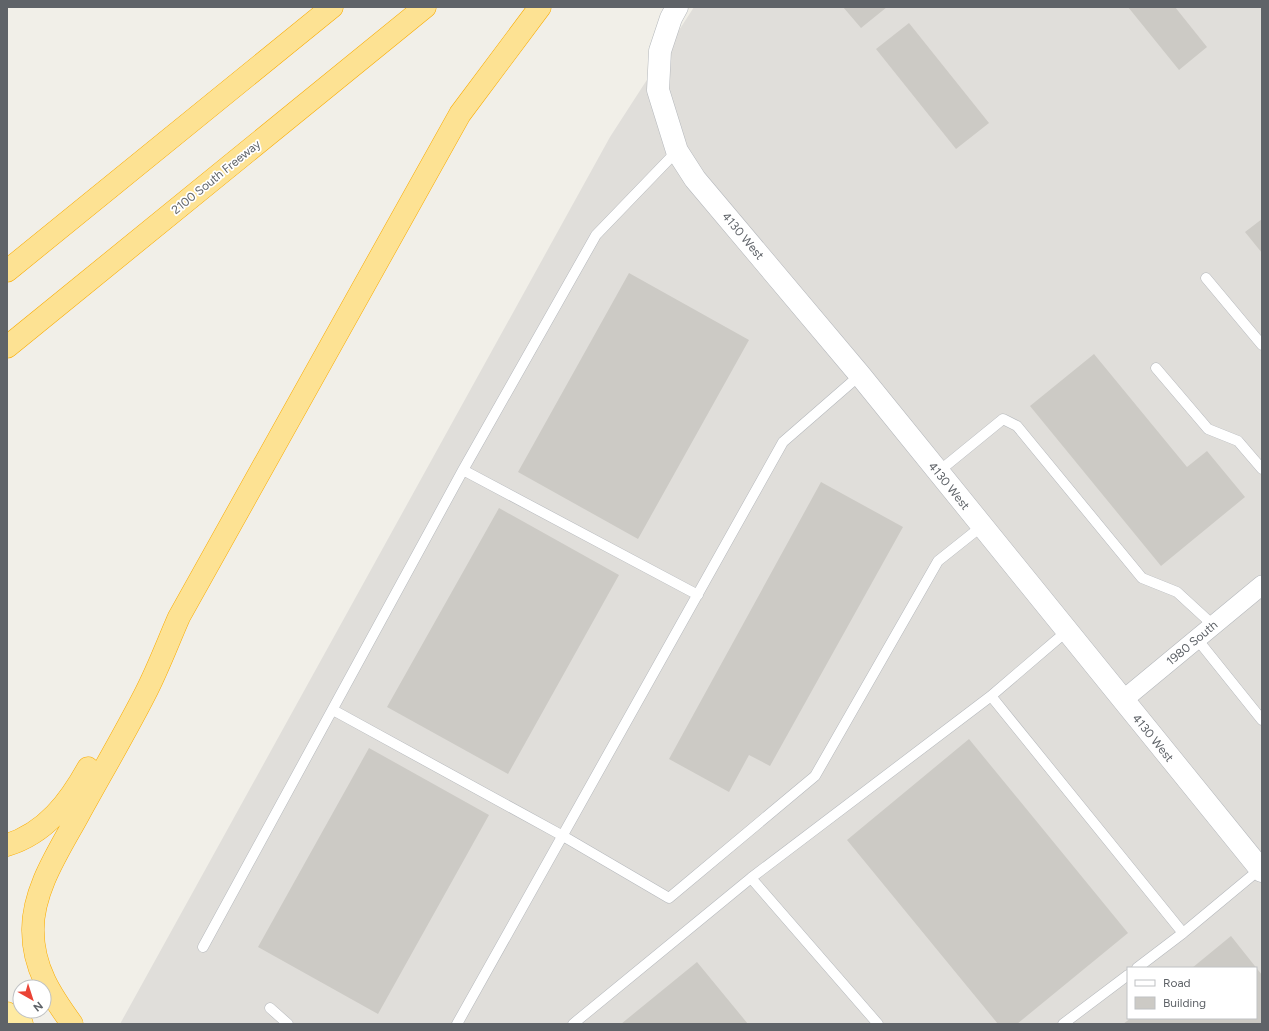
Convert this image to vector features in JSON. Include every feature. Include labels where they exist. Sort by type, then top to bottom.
[{"type":"highway","points":[[7,271],[332,7]]},
{"type":"highway","name":"2100 South Freeway","points":[[7,347],[425,7]]},
{"type":"highway","points":[[7,845],[36,831],[55,815],[70,798],[133,687],[179,617],[460,114],[540,7]]},
{"type":"highway","points":[[72,1024],[51,996],[42,978],[33,945],[32,930],[35,912],[49,870],[145,693],[179,617]]},
{"type":"highway","points":[[7,1013],[22,1024]]},
{"type":"street","name":"4130 West","points":[[677,7],[671,18],[660,51],[658,90],[677,151],[695,179],[860,375],[1261,870]]},
{"type":"street","name":"1980 South","points":[[1123,700],[1262,585]]},
{"type":"lane","points":[[203,947],[464,470],[596,235],[677,151]]},
{"type":"lane","points":[[1206,278],[1262,345]]},
{"type":"lane","points":[[1156,368],[1208,429],[1238,441],[1262,469]]},
{"type":"lane","points":[[457,1024],[783,442],[860,375]]},
{"type":"lane","points":[[938,472],[1003,419],[1017,426],[1142,578],[1177,592],[1214,625]]},
{"type":"lane","points":[[464,470],[698,595]]},
{"type":"lane","points":[[333,710],[563,836],[669,898],[815,776],[938,561],[982,526]]},
{"type":"lane","points":[[573,1024],[752,878],[991,696],[1067,631]]},
{"type":"lane","points":[[1197,639],[1262,720]]},
{"type":"lane","points":[[991,696],[1183,933]]},
{"type":"lane","points":[[1138,967],[1261,870]]},
{"type":"lane","points":[[752,878],[878,1024]]},
{"type":"lane","points":[[1063,1024],[1127,976]]},
{"type":"lane","points":[[270,1008],[288,1024]]},
{"type":"shaded area","points":[[694,7],[1262,7],[1262,1024],[120,1024],[610,137]]},
{"type":"building","points":[[843,7],[887,7],[861,28]]},
{"type":"building","points":[[1128,7],[1175,7],[1207,47],[1179,70]]},
{"type":"building","points":[[909,23],[989,123],[956,149],[876,49]]},
{"type":"building","points":[[1262,219],[1262,253],[1245,232]]},
{"type":"building","points":[[629,273],[749,340],[638,539],[518,472]]},
{"type":"building","points":[[1094,354],[1187,467],[1207,451],[1245,497],[1161,566],[1030,406]]},
{"type":"building","points":[[821,482],[903,527],[770,766],[749,755],[729,792],[669,759]]},
{"type":"building","points":[[499,508],[619,575],[508,774],[387,707]]},
{"type":"building","points":[[969,739],[1128,933],[1017,1024],[998,1024],[847,840]]},
{"type":"building","points":[[369,748],[489,815],[378,1014],[258,947]]},
{"type":"building","points":[[1231,936],[1256,967],[1193,967]]},
{"type":"building","points":[[697,962],[748,1024],[621,1024]]},
{"type":"building","points":[[1257,969],[1262,975],[1262,1024],[1123,1024],[1130,1019],[1257,1019]]}]
